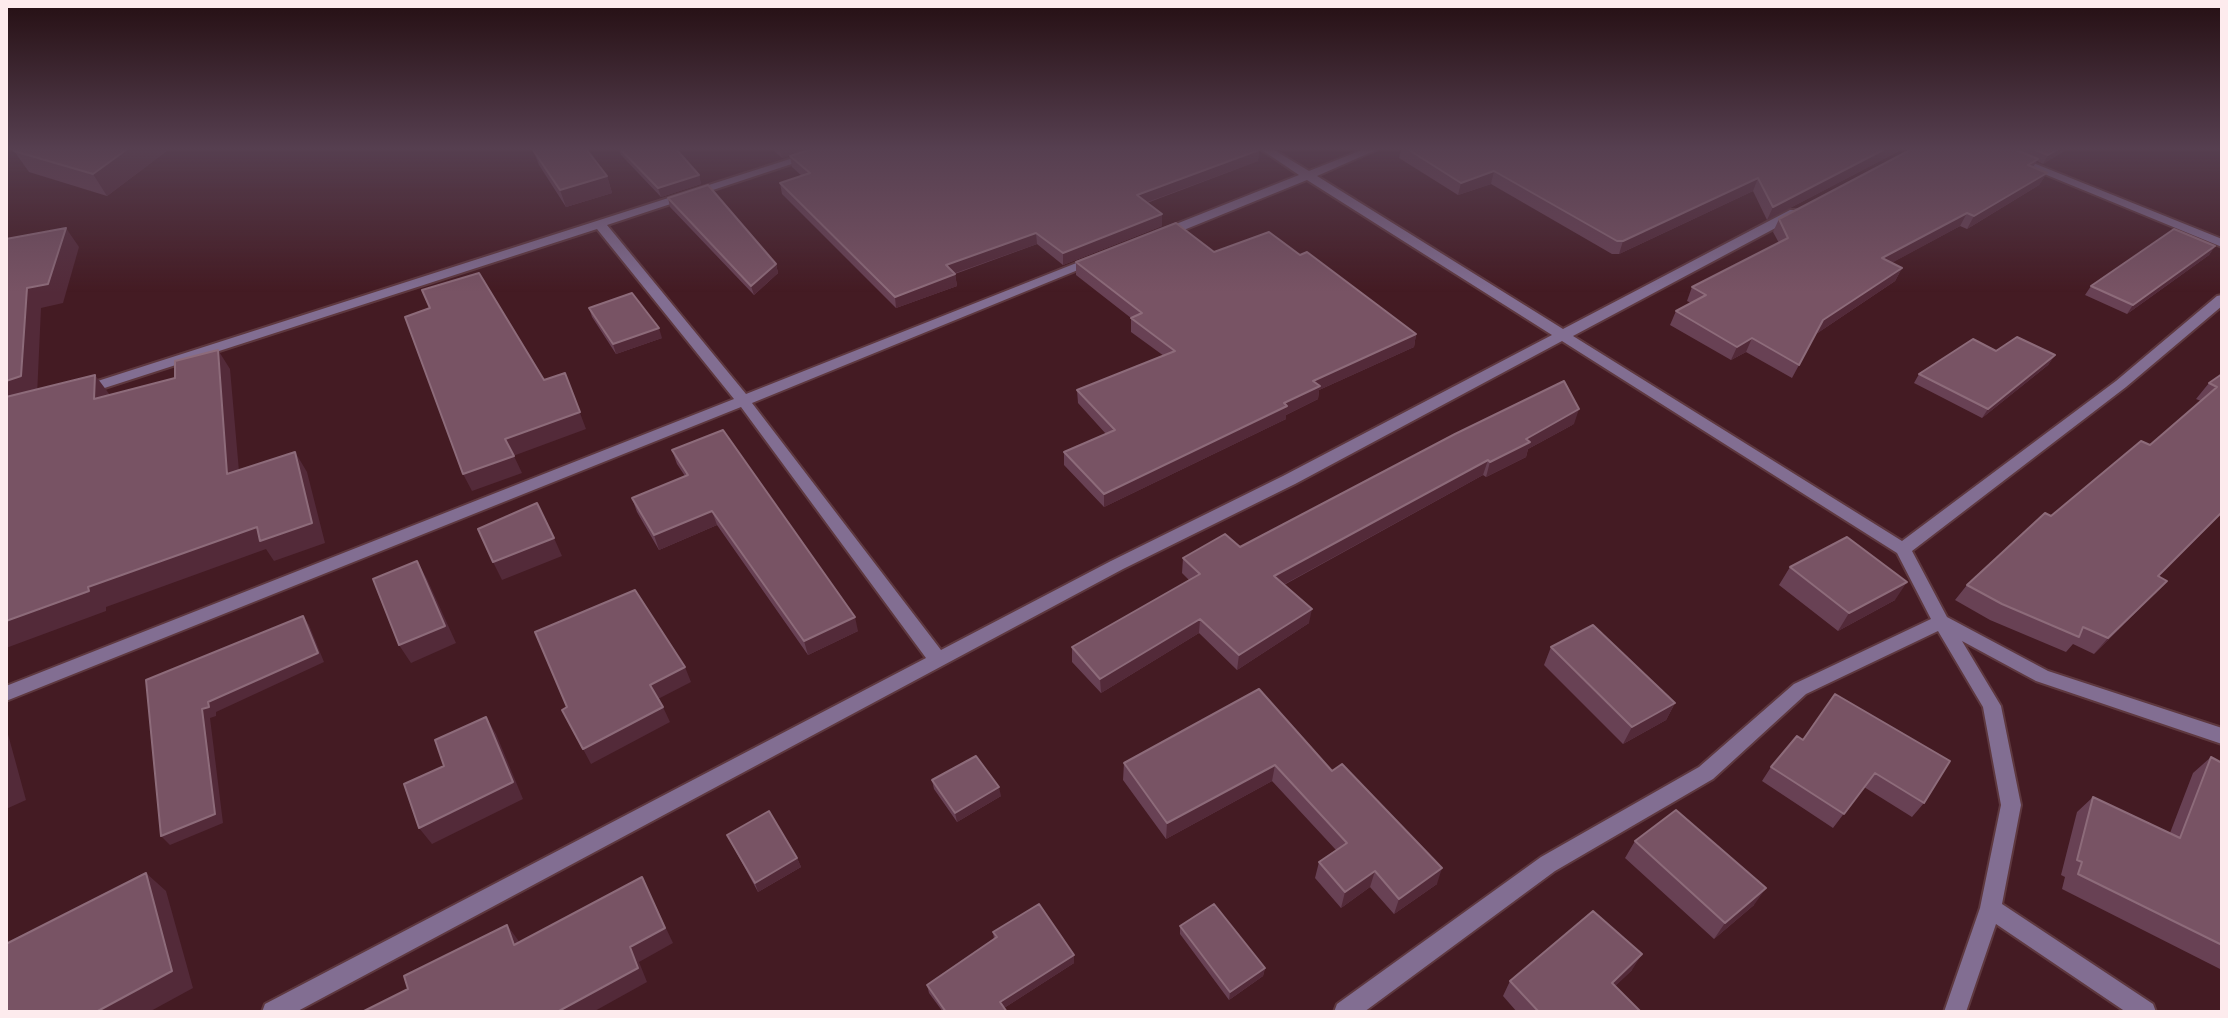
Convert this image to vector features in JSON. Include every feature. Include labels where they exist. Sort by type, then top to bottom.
[{"type":"street","points":[[73,393],[679,198]]},
{"type":"street","points":[[1148,240],[1253,198]]},
{"type":"street","points":[[1344,198],[1903,549],[1941,622],[1992,706],[2011,805],[1991,908],[1955,1012]]},
{"type":"street","points":[[2109,198],[2222,243]]},
{"type":"street","points":[[273,1012],[938,660],[1817,202]]},
{"type":"street","points":[[599,223],[742,399],[938,660]]},
{"type":"street","points":[[6,694],[1104,257]]},
{"type":"street","points":[[1903,549],[2121,384],[2222,299]]},
{"type":"street","points":[[1941,622],[2042,676],[2222,736]]},
{"type":"street","points":[[1345,1012],[1548,864],[1706,773],[1800,689],[1941,622]]},
{"type":"street","points":[[1991,908],[2145,1012]]},
{"type":"building","points":[[668,198],[719,198],[776,264],[751,286]]},
{"type":"building","points":[[795,198],[1140,198],[1162,214],[1063,253],[1036,233],[946,265],[955,274],[895,297]]},
{"type":"building","points":[[1541,198],[1716,198],[1623,241],[1617,241]]},
{"type":"building","points":[[1768,198],[1791,198],[1773,207]]},
{"type":"building","points":[[1820,198],[2005,198],[1974,216],[1967,213],[1882,258],[1902,268],[1823,320],[1799,365],[1752,338],[1737,347],[1676,311],[1706,295],[1692,287],[1788,238],[1779,219]]},
{"type":"building","points":[[1176,223],[1214,252],[1269,232],[1300,255],[1307,252],[1416,334],[1313,381],[1320,386],[1284,403],[1287,406],[1104,494],[1064,452],[1115,430],[1077,390],[1175,351],[1131,318],[1142,313],[1076,262]]},
{"type":"building","points":[[66,228],[48,284],[27,288],[21,376],[6,381],[6,239]]},
{"type":"building","points":[[2174,229],[2215,246],[2133,305],[2091,286]]},
{"type":"building","points":[[479,273],[544,380],[565,373],[580,412],[505,439],[514,456],[463,474],[405,317],[430,308],[422,290]]},
{"type":"building","points":[[632,293],[659,328],[613,344],[589,308]]},
{"type":"building","points":[[2017,337],[2055,355],[1988,409],[1919,374],[1973,339],[1996,351]]},
{"type":"building","points":[[218,350],[227,474],[295,452],[312,523],[260,541],[257,527],[88,587],[89,591],[6,621],[6,397],[95,375],[94,399],[175,378],[175,361]]},
{"type":"building","points":[[2222,374],[2222,512],[2158,576],[2167,581],[2108,638],[2083,627],[2079,637],[2002,604],[1967,585],[2045,513],[2051,516],[2141,441],[2150,445],[2217,387],[2209,383]]},
{"type":"building","points":[[1564,381],[1579,409],[1526,439],[1530,442],[1490,462],[1488,460],[1274,576],[1312,609],[1239,655],[1200,619],[1100,679],[1072,647],[1200,574],[1183,558],[1225,534],[1240,547],[1455,434]]},
{"type":"building","points":[[723,430],[855,617],[804,641],[712,511],[654,535],[632,498],[688,475],[672,450]]},
{"type":"building","points":[[537,503],[554,538],[493,562],[478,529]]},
{"type":"building","points":[[1847,537],[1907,582],[1849,613],[1790,567]]},
{"type":"building","points":[[417,561],[445,626],[399,645],[373,579]]},
{"type":"building","points":[[635,590],[685,667],[650,685],[663,707],[583,749],[562,710],[567,707],[535,632]]},
{"type":"building","points":[[303,616],[318,653],[208,702],[209,707],[202,709],[215,814],[161,836],[146,680]]},
{"type":"building","points":[[1593,625],[1675,703],[1632,727],[1551,647]]},
{"type":"building","points":[[1259,689],[1332,771],[1342,764],[1442,868],[1399,899],[1375,871],[1345,892],[1319,862],[1347,843],[1275,765],[1167,823],[1124,763]]},
{"type":"building","points":[[1835,694],[1950,761],[1924,803],[1875,773],[1844,814],[1771,767],[1797,736],[1803,740]]},
{"type":"building","points":[[486,717],[513,782],[419,828],[404,784],[444,766],[435,740]]},
{"type":"building","points":[[976,756],[999,787],[955,813],[932,780]]},
{"type":"building","points":[[2211,757],[2222,763],[2222,945],[2078,874],[2082,862],[2077,860],[2093,797],[2180,838]]},
{"type":"building","points":[[1676,810],[1766,888],[1725,923],[1635,841]]},
{"type":"building","points":[[769,811],[797,858],[755,883],[727,835]]},
{"type":"building","points":[[146,873],[172,971],[96,1012],[6,1012],[6,944]]},
{"type":"building","points":[[642,877],[665,928],[630,947],[638,968],[557,1012],[362,1012],[408,989],[404,976],[507,925],[514,945]]},
{"type":"building","points":[[1039,904],[1074,955],[1000,1002],[1007,1012],[946,1012],[927,985],[997,937],[993,932]]},
{"type":"building","points":[[1214,904],[1265,968],[1230,992],[1180,926]]},
{"type":"building","points":[[1593,911],[1642,954],[1612,983],[1641,1012],[1539,1012],[1510,981]]}]
